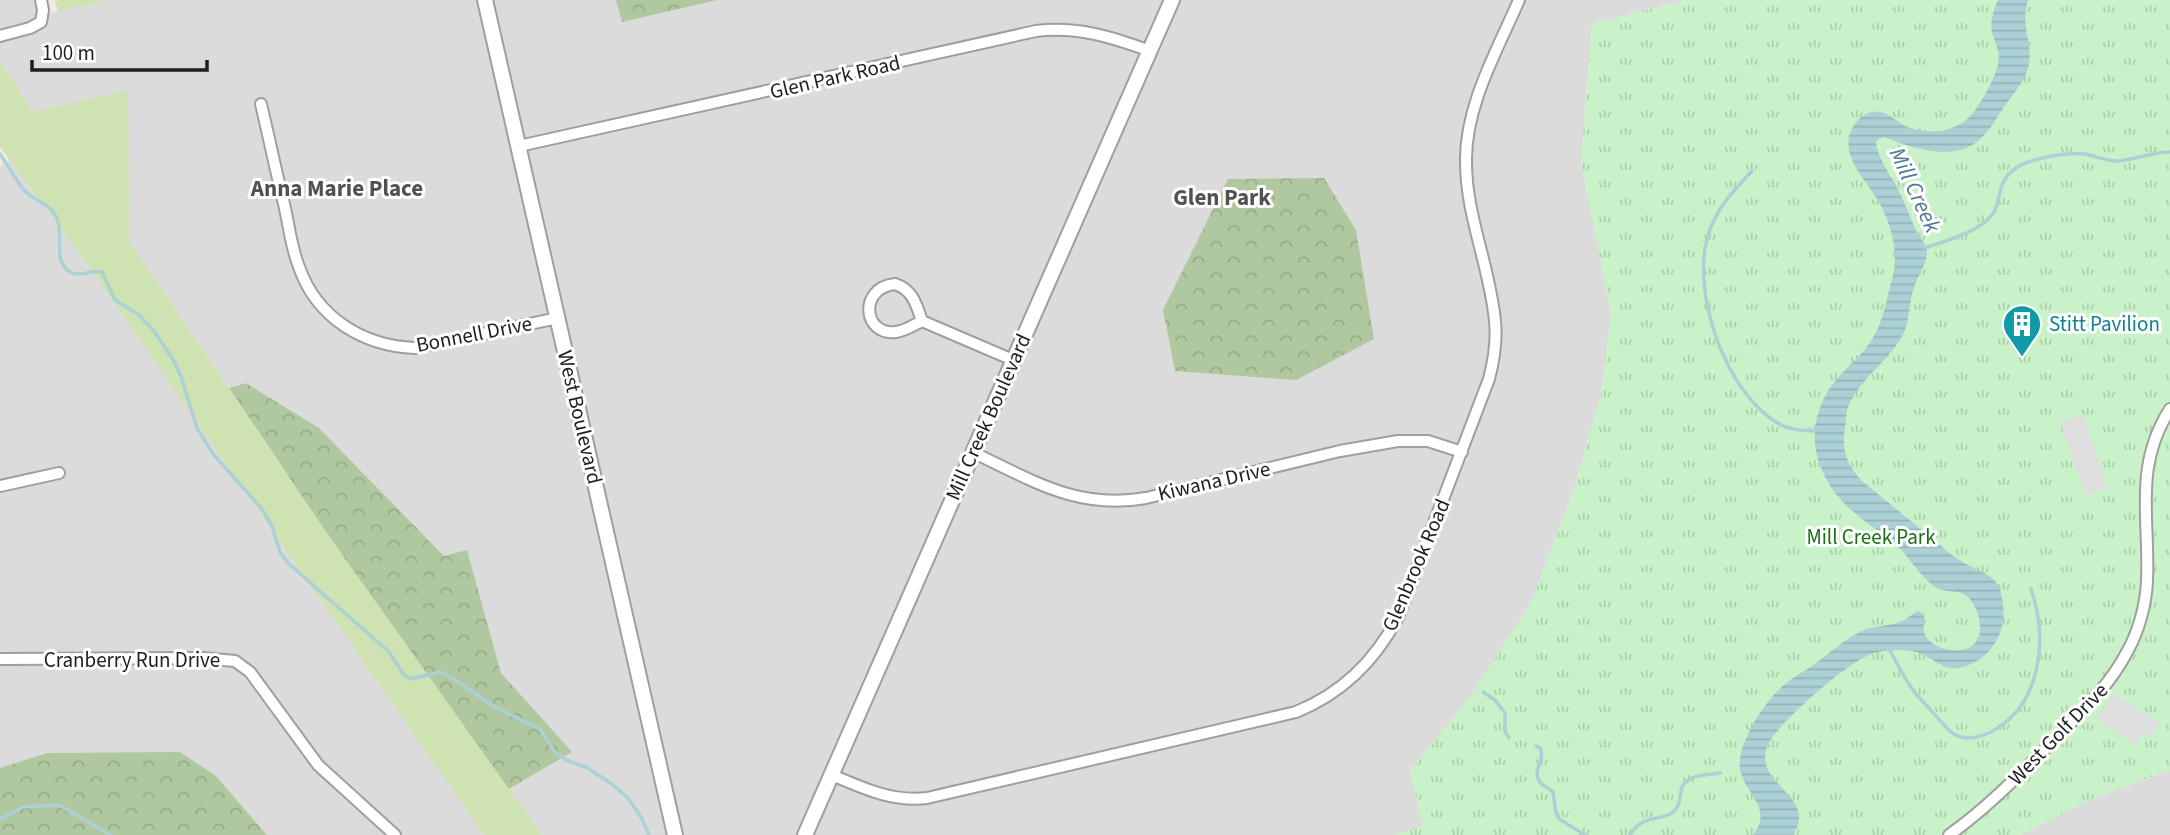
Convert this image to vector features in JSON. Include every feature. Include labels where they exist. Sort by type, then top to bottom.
[{"type":"street","points":[[0,36],[37,25],[43,19],[41,0]]},
{"type":"street","name":"West Boulevard","points":[[485,0],[675,835]]},
{"type":"street","name":"Mill Creek Boulevard","points":[[805,835],[1172,0]]},
{"type":"street","name":"Glenbrook Road","points":[[832,775],[884,796],[900,799],[927,797],[1282,716],[1320,702],[1356,676],[1374,656],[1398,617],[1489,379],[1496,339],[1493,306],[1468,187],[1468,132],[1479,95],[1519,0]]},
{"type":"street","name":"Glen Park Road","points":[[519,146],[1036,30],[1082,30],[1150,51]]},
{"type":"street","name":"Bonnell Drive","points":[[261,104],[299,267],[315,299],[340,324],[376,342],[415,348],[558,318]]},
{"type":"street","points":[[922,321],[901,331],[886,331],[873,323],[869,315],[870,299],[887,285],[904,287],[913,296],[922,321],[1013,360]]},
{"type":"street","name":"West Golf Drive","points":[[1949,835],[1971,820],[2007,787],[2094,700],[2128,651],[2138,626],[2147,583],[2144,494],[2147,471],[2152,450],[2170,409]]},
{"type":"street","name":"Kiwana Drive","points":[[972,452],[1058,492],[1086,499],[1114,501],[1146,498],[1340,451],[1398,441],[1428,441],[1462,452]]},
{"type":"street","points":[[0,486],[59,473]]},
{"type":"street","name":"Cranberry Run Drive","points":[[0,659],[202,658],[225,659],[242,664],[318,765],[395,835]]},
{"type":"shaded area","points":[[0,0],[41,0],[44,15],[108,0],[1687,0],[1592,24],[1581,162],[1611,313],[1601,396],[1573,492],[1531,603],[1468,700],[1410,770],[1423,827],[1393,835],[542,835],[509,789],[571,752],[501,673],[467,551],[444,556],[319,428],[246,383],[229,388],[129,241],[128,91],[33,112],[0,61]]},
{"type":"shaded area","points":[[10,160],[90,268],[488,835],[267,835],[216,776],[0,768],[0,166]]},
{"type":"shaded area","points":[[2083,414],[2108,488],[2085,495],[2060,422]]},
{"type":"shaded area","points":[[2113,693],[2160,723],[2150,738],[2143,734],[2136,745],[2096,719]]},
{"type":"shaded area","points":[[2170,770],[2170,835],[2020,835],[2089,800]]},
{"type":"green space","points":[[55,0],[108,0],[58,12]]},
{"type":"green space","points":[[616,0],[717,0],[622,22]]},
{"type":"green space","name":"Mill Creek Park","points":[[1687,0],[2170,0],[2170,770],[2089,800],[2020,835],[1393,835],[1423,827],[1410,770],[1468,700],[1531,603],[1573,492],[1601,396],[1611,313],[1581,162],[1592,24]]},
{"type":"green space","points":[[0,61],[33,112],[128,90],[129,241],[326,532],[542,835],[484,835],[90,268],[0,147]]},
{"type":"green space","points":[[1324,178],[1356,230],[1374,339],[1296,380],[1175,371],[1163,310],[1228,179]]},
{"type":"green space","points":[[246,383],[319,428],[444,556],[467,550],[501,673],[572,752],[509,789],[326,532],[229,388]]},
{"type":"green space","points":[[180,752],[216,776],[267,835],[0,835],[0,768],[47,753]]},
{"type":"water","points":[[1998,0],[2028,0],[2025,18],[2030,57],[2022,81],[1986,134],[1968,147],[1944,152],[1919,149],[1884,137],[1876,142],[1881,160],[1902,197],[1927,253],[1912,293],[1908,320],[1900,340],[1860,386],[1848,407],[1844,443],[1849,463],[1862,481],[1952,555],[1994,580],[2002,599],[2002,626],[1994,645],[1970,665],[1946,667],[1917,652],[1884,651],[1859,660],[1819,690],[1775,734],[1766,750],[1766,764],[1772,776],[1797,808],[1799,820],[1793,835],[1753,835],[1759,826],[1760,810],[1744,781],[1740,763],[1752,725],[1776,692],[1858,633],[1900,622],[1918,611],[1924,614],[1925,635],[1941,648],[1957,650],[1971,647],[1979,637],[1979,619],[1969,598],[1962,593],[1934,586],[1902,551],[1838,497],[1819,463],[1815,438],[1818,412],[1830,388],[1874,337],[1895,265],[1889,226],[1882,207],[1852,159],[1848,142],[1850,133],[1855,123],[1870,112],[1876,111],[1887,114],[1910,128],[1927,131],[1952,128],[1967,119],[1985,94],[1999,62],[1991,27]]},
{"type":"waterway","name":"Mill Creek","points":[[1924,248],[1964,234],[1983,224],[1995,210],[2006,178],[2023,164],[2049,156],[2069,154],[2085,154],[2117,161],[2170,152]]},
{"type":"waterway","points":[[0,154],[24,190],[56,216],[60,256],[65,268],[74,274],[102,272],[115,300],[138,314],[154,331],[174,361],[182,379],[197,428],[213,454],[262,509],[272,526],[280,552],[288,563],[389,652],[404,675],[411,679],[440,672],[495,707],[540,729],[555,752],[566,760],[586,767],[628,798],[649,835]]},
{"type":"waterway","points":[[1752,171],[1724,204],[1709,232],[1704,266],[1710,317],[1718,344],[1730,369],[1760,410],[1783,426],[1816,431]]},
{"type":"waterway","points":[[1889,649],[1913,690],[1951,732],[1968,738],[1991,732],[2008,720],[2031,688],[2039,649],[2039,629],[2031,589]]},
{"type":"waterway","points":[[1483,692],[1495,700],[1505,713],[1505,731],[1509,738]]},
{"type":"waterway","points":[[1536,746],[1541,752],[1537,777],[1540,783],[1553,792],[1559,819],[1585,835]]},
{"type":"waterway","points":[[1630,835],[1641,823],[1666,816],[1676,809],[1682,786],[1688,780],[1720,773]]},
{"type":"waterway","points":[[0,819],[23,807],[59,805],[111,835]]},
{"type":"place","name":"Stitt Pavilion","points":[[2022,358]]},
{"type":"district","name":"Anna Marie Place","points":[[337,188]]},
{"type":"district","name":"Glen Park","points":[[1222,197]]}]
